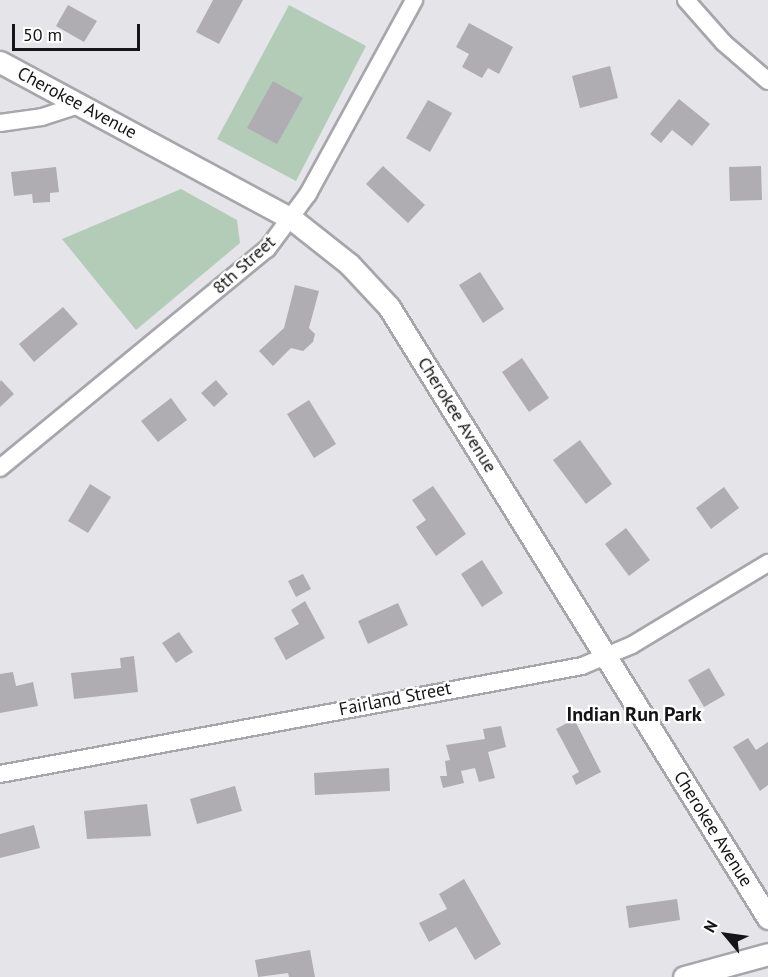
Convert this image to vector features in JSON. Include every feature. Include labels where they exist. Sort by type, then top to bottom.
[{"type":"street","name":"8th Street","points":[[0,468],[267,249],[292,219],[414,0]]},
{"type":"street","points":[[686,0],[724,44],[768,81]]},
{"type":"street","name":"Cherokee Avenue","points":[[0,62],[292,219],[350,264],[400,322],[768,918]]},
{"type":"street","points":[[0,123],[42,117],[80,105]]},
{"type":"street","name":"Fairland Street","points":[[0,774],[606,658],[768,563]]},
{"type":"street","points":[[684,977],[768,954]]},
{"type":"green space","points":[[289,5],[366,46],[296,181],[217,139]]},
{"type":"green space","points":[[181,189],[237,220],[240,243],[136,330],[62,239]]},
{"type":"building","points":[[213,0],[243,0],[219,44],[196,32]]},
{"type":"building","points":[[68,5],[97,21],[84,42],[56,26]]},
{"type":"building","points":[[469,23],[513,47],[499,74],[488,68],[482,78],[462,67],[469,54],[456,47]]},
{"type":"building","points":[[610,66],[618,98],[580,108],[572,76]]},
{"type":"building","points":[[273,81],[303,98],[277,144],[247,128]]},
{"type":"building","points":[[679,99],[710,124],[692,146],[672,130],[661,143],[650,134]]},
{"type":"building","points":[[428,100],[452,113],[430,152],[406,138]]},
{"type":"building","points":[[383,166],[425,205],[408,223],[366,184]]},
{"type":"building","points":[[761,166],[762,200],[730,201],[729,167]]},
{"type":"building","points":[[56,167],[59,192],[50,193],[50,202],[33,203],[32,194],[14,196],[11,172]]},
{"type":"building","points":[[480,272],[504,309],[483,323],[459,285]]},
{"type":"building","points":[[295,285],[319,291],[309,328],[315,334],[313,342],[303,351],[291,348],[273,366],[259,351],[284,328]]},
{"type":"building","points":[[63,307],[78,324],[34,362],[19,344]]},
{"type":"building","points":[[522,358],[549,398],[529,412],[502,372]]},
{"type":"building","points":[[1,380],[14,394],[0,407],[0,382]]},
{"type":"building","points":[[216,380],[228,394],[214,407],[201,393]]},
{"type":"building","points":[[171,398],[187,420],[158,442],[141,421]]},
{"type":"building","points":[[309,400],[336,444],[314,458],[287,414]]},
{"type":"building","points":[[580,440],[612,484],[586,504],[553,460]]},
{"type":"building","points":[[90,484],[111,497],[88,533],[68,521]]},
{"type":"building","points":[[433,486],[466,534],[436,556],[416,527],[426,520],[412,500]]},
{"type":"building","points":[[724,487],[739,508],[711,529],[696,508]]},
{"type":"building","points":[[626,528],[650,560],[629,576],[605,544]]},
{"type":"building","points":[[482,560],[503,593],[482,607],[461,574]]},
{"type":"building","points":[[303,574],[311,589],[296,597],[288,581]]},
{"type":"building","points":[[305,601],[325,638],[286,660],[274,638],[299,624],[291,610]]},
{"type":"building","points":[[398,603],[408,625],[368,644],[358,621]]},
{"type":"building","points":[[179,632],[193,652],[176,663],[162,643]]},
{"type":"building","points":[[134,656],[138,692],[74,699],[71,673],[121,668],[120,658]]},
{"type":"building","points":[[709,668],[725,695],[704,707],[688,680]]},
{"type":"building","points":[[13,672],[16,686],[33,682],[38,706],[0,713],[0,674]]},
{"type":"building","points":[[574,719],[601,772],[576,785],[572,776],[579,772],[556,729]]},
{"type":"building","points":[[501,726],[506,747],[488,752],[495,778],[479,782],[475,768],[461,771],[464,783],[443,788],[440,776],[447,776],[445,761],[450,760],[446,745],[485,739],[483,729]]},
{"type":"building","points":[[748,738],[756,750],[768,742],[768,785],[760,791],[733,747]]},
{"type":"building","points":[[389,768],[390,791],[315,795],[314,773]]},
{"type":"building","points":[[235,786],[242,811],[197,824],[190,799]]},
{"type":"building","points":[[147,804],[151,836],[87,839],[84,811]]},
{"type":"building","points":[[34,825],[40,848],[0,858],[0,834]]},
{"type":"building","points":[[464,879],[501,944],[475,960],[456,927],[429,942],[419,923],[447,909],[439,894]]},
{"type":"building","points":[[677,899],[680,920],[629,928],[626,906]]},
{"type":"building","points":[[310,950],[315,977],[289,977],[288,973],[258,977],[255,960]]},
{"type":"district","name":"Indian Run Park","points":[[634,714]]}]
